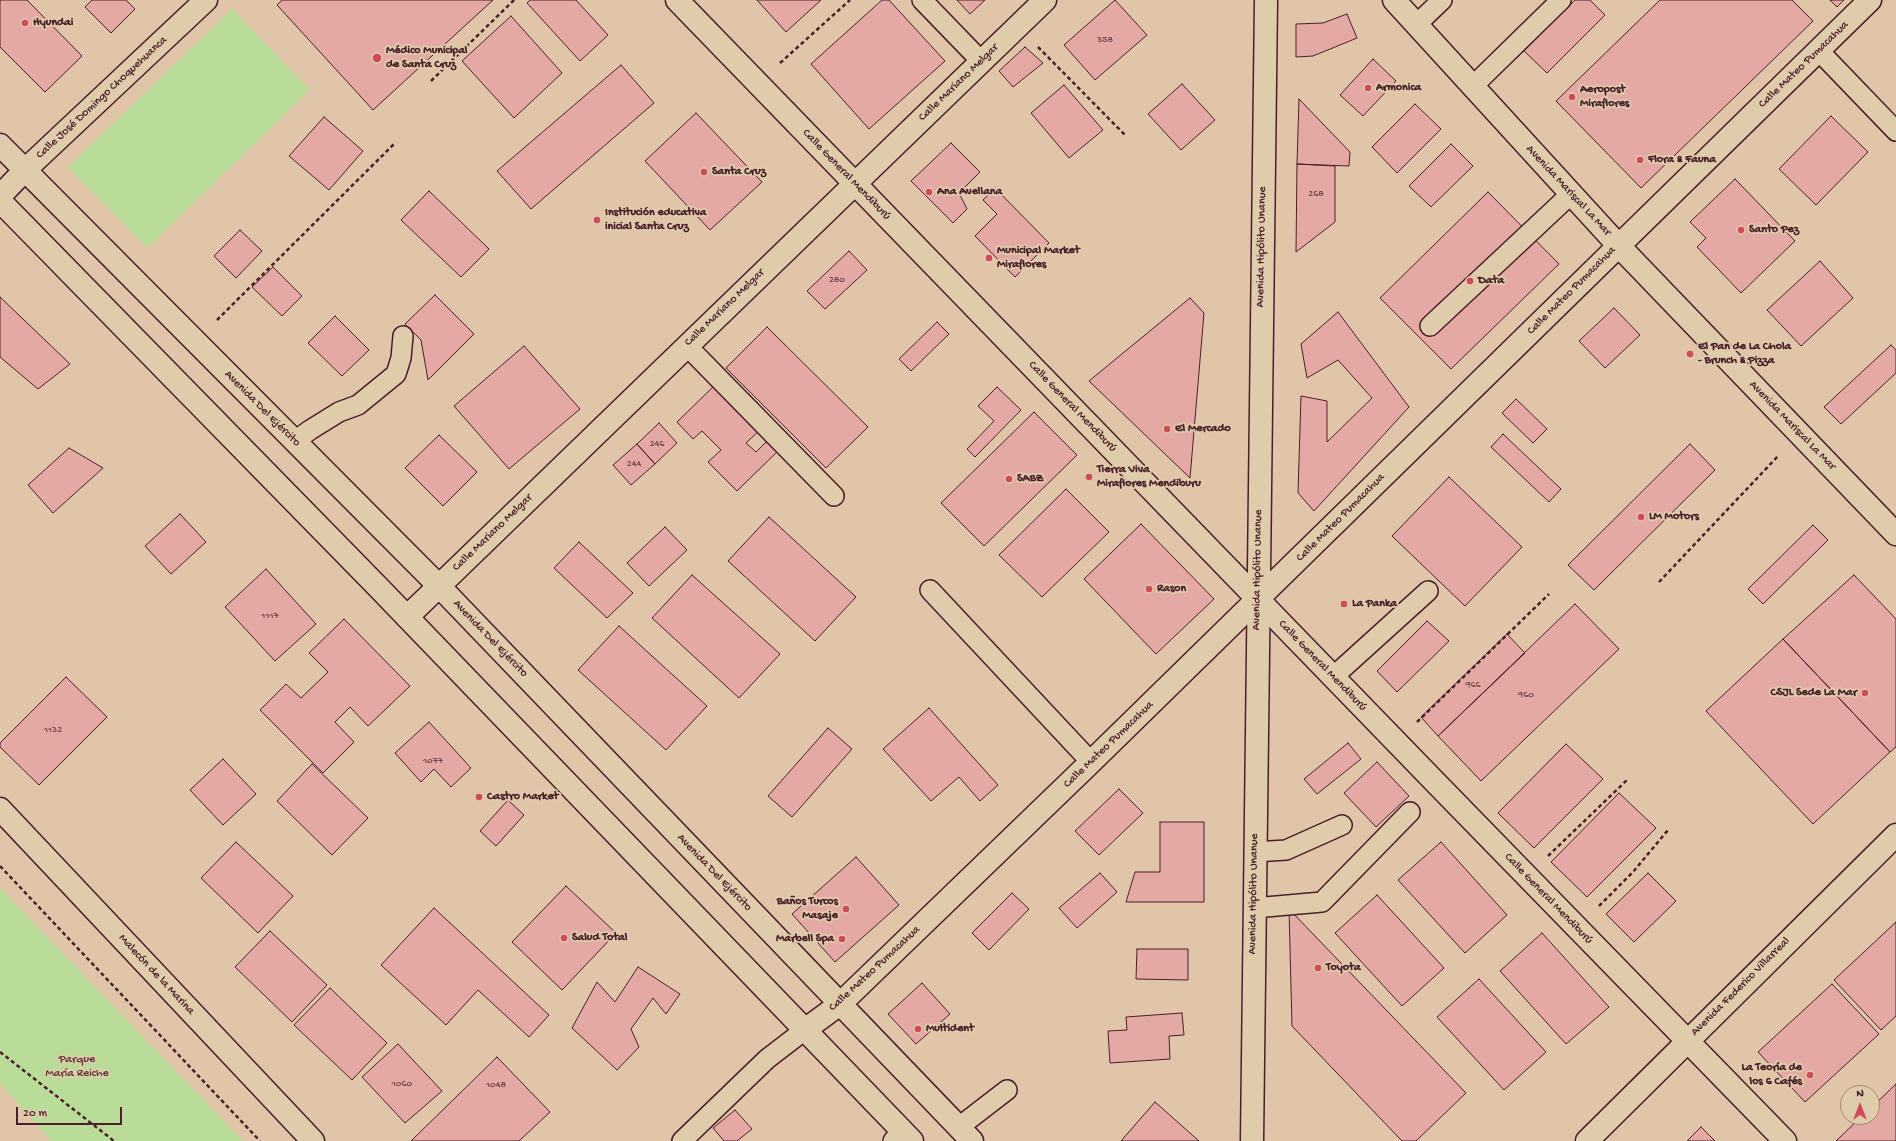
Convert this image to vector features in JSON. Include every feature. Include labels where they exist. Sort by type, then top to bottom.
[{"type":"street","name":"Calle José Domingo Choquehuanca","points":[[0,196],[25,170],[206,0]]},
{"type":"street","name":"Calle General Mendiburú","points":[[677,0],[1526,877],[1785,1141]]},
{"type":"street","name":"Calle Mariano Melgar","points":[[407,617],[854,183],[1045,0]]},
{"type":"street","name":"Avenida Hipólito Unanue","points":[[1252,1141],[1266,0]]},
{"type":"street","name":"Avenida Mariscal La Mar","points":[[1394,0],[1618,245],[1896,534]]},
{"type":"street","name":"Calle Mateo Pumacahua","points":[[806,1029],[840,1004],[1092,762],[1618,245],[1870,0]]},
{"type":"street","name":"Avenida Del Ejército","points":[[0,145],[439,586],[966,1134]]},
{"type":"street","points":[[0,201],[407,617],[806,1029],[902,1137]]},
{"type":"street","name":"Malecón de la Marina","points":[[0,809],[313,1141]]},
{"type":"street","name":"Avenida Federico Villarreal","points":[[1587,1141],[1896,835]]},
{"type":"lane","points":[[922,0],[981,62]]},
{"type":"lane","points":[[1416,25],[1442,0]]},
{"type":"lane","points":[[1473,86],[1561,0]]},
{"type":"lane","points":[[1819,51],[1896,131]]},
{"type":"lane","points":[[1430,326],[1571,194]]},
{"type":"lane","points":[[295,441],[339,412],[358,405],[396,374],[401,358],[403,336]]},
{"type":"lane","points":[[687,346],[834,496]]},
{"type":"lane","points":[[930,590],[1092,762]]},
{"type":"lane","points":[[1333,678],[1428,591]]},
{"type":"lane","points":[[1254,908],[1322,902],[1410,812]]},
{"type":"lane","points":[[1255,852],[1286,850],[1342,825]]},
{"type":"lane","points":[[682,1141],[767,1059],[806,1029]]},
{"type":"lane","points":[[966,1134],[1008,1090]]},
{"type":"path","points":[[431,81],[514,0]]},
{"type":"path","points":[[758,83],[850,0]]},
{"type":"path","points":[[1017,26],[1126,136]]},
{"type":"path","points":[[196,341],[394,144]]},
{"type":"path","points":[[1658,582],[1799,433]]},
{"type":"path","points":[[1396,742],[1549,594]]},
{"type":"path","points":[[1526,877],[1628,780]]},
{"type":"path","points":[[1577,928],[1633,872],[1668,830]]},
{"type":"path","points":[[0,866],[260,1141]]},
{"type":"path","points":[[0,1052],[114,1141]]},
{"type":"green space","points":[[232,9],[310,90],[147,248],[68,167]]},
{"type":"green space","name":"Parque María Reiche","points":[[0,888],[243,1141],[51,1141],[0,1083]]},
{"type":"building","name":"Hyundai","points":[[0,0],[27,0],[82,56],[45,92],[0,47]]},
{"type":"building","points":[[92,0],[126,0],[135,9],[111,33],[85,7]]},
{"type":"building","name":"Médico Municipal de Santa Cruz","points":[[282,0],[493,0],[373,110],[277,5]]},
{"type":"building","points":[[530,0],[576,0],[608,35],[580,61],[527,3]]},
{"type":"building","points":[[757,0],[821,0],[786,32]]},
{"type":"building","points":[[882,0],[889,0],[945,61],[869,129],[811,64]]},
{"type":"building","points":[[957,0],[985,0],[970,14]]},
{"type":"building","points":[[1115,0],[1147,35],[1095,80],[1064,45]]},
{"type":"building","points":[[1575,0],[1590,0],[1605,15],[1547,73],[1524,51]]},
{"type":"building","points":[[1660,0],[1792,0],[1813,21],[1641,188],[1556,101]]},
{"type":"building","points":[[1830,0],[1844,0],[1837,7]]},
{"type":"building","points":[[1347,14],[1357,38],[1313,56],[1296,57],[1296,24],[1323,23]]},
{"type":"building","points":[[511,16],[562,73],[514,118],[462,61]]},
{"type":"building","points":[[1025,47],[1043,63],[1013,87],[999,71]]},
{"type":"building","name":"Armonica","points":[[1373,59],[1396,81],[1363,116],[1340,95]]},
{"type":"building","points":[[621,65],[654,103],[531,209],[497,171]]},
{"type":"building","points":[[1182,84],[1215,120],[1181,150],[1148,114]]},
{"type":"building","points":[[1064,85],[1103,130],[1069,158],[1031,113]]},
{"type":"building","points":[[1299,99],[1350,152],[1349,166],[1297,164]]},
{"type":"building","points":[[1415,104],[1441,129],[1397,173],[1372,147]]},
{"type":"building","name":"Santa Cruz","points":[[696,113],[762,182],[710,230],[645,161]]},
{"type":"building","points":[[1831,116],[1868,152],[1816,205],[1779,169]]},
{"type":"building","points":[[324,117],[363,151],[329,190],[289,156]]},
{"type":"building","points":[[951,143],[980,172],[959,193],[967,209],[953,223],[911,181]]},
{"type":"building","points":[[1451,144],[1473,166],[1431,207],[1409,186]]},
{"type":"building","points":[[1297,164],[1335,166],[1335,222],[1296,252]]},
{"type":"building","name":"Santo Pez","points":[[1735,179],[1795,241],[1741,293],[1697,247],[1706,238],[1690,222]]},
{"type":"building","points":[[995,188],[1049,243],[1015,277],[975,236],[997,214],[983,200]]},
{"type":"building","points":[[429,191],[489,249],[461,277],[401,220]]},
{"type":"building","name":"Data","points":[[1488,192],[1559,264],[1451,369],[1380,298]]},
{"type":"building","points":[[240,230],[262,251],[236,278],[214,256]]},
{"type":"building","points":[[849,251],[867,270],[825,309],[807,291]]},
{"type":"building","points":[[1820,261],[1853,298],[1801,346],[1767,310]]},
{"type":"building","points":[[273,267],[302,296],[282,316],[252,287]]},
{"type":"building","points":[[435,295],[474,334],[428,380],[421,340],[405,324]]},
{"type":"building","points":[[0,297],[70,364],[38,389],[0,357]]},
{"type":"building","name":"El Mercado","points":[[1190,298],[1204,313],[1190,478],[1089,381]]},
{"type":"building","points":[[1614,308],[1640,335],[1605,368],[1579,341]]},
{"type":"building","points":[[1338,312],[1409,407],[1314,511],[1298,493],[1301,396],[1327,401],[1327,442],[1372,398],[1338,360],[1307,378],[1301,344]]},
{"type":"building","points":[[335,316],[369,350],[342,376],[308,343]]},
{"type":"building","points":[[937,322],[949,334],[911,371],[899,359]]},
{"type":"building","points":[[767,327],[868,427],[826,468],[726,368]]},
{"type":"building","points":[[1891,345],[1896,350],[1896,373],[1841,424],[1824,407]]},
{"type":"building","points":[[524,346],[580,409],[509,469],[454,406]]},
{"type":"building","points":[[716,384],[761,429],[746,443],[756,452],[768,440],[779,450],[737,491],[708,462],[721,450],[702,431],[693,439],[677,422]]},
{"type":"building","points":[[997,387],[1021,410],[975,457],[967,449],[994,421],[978,406]]},
{"type":"building","points":[[1516,399],[1547,429],[1533,443],[1502,413]]},
{"type":"building","name":"SABZ","points":[[1034,412],[1077,455],[984,546],[941,503]]},
{"type":"building","points":[[659,423],[677,443],[655,464],[637,444]]},
{"type":"building","points":[[1503,434],[1561,489],[1549,502],[1491,447]]},
{"type":"building","points":[[439,435],[477,472],[443,506],[405,468]]},
{"type":"building","points":[[637,444],[655,464],[631,485],[613,465]]},
{"type":"building","name":"LM Motors","points":[[1690,444],[1715,470],[1594,590],[1568,565]]},
{"type":"building","points":[[69,448],[103,468],[53,513],[28,485]]},
{"type":"building","points":[[1449,477],[1522,547],[1465,606],[1392,536]]},
{"type":"building","points":[[1066,489],[1109,532],[1042,597],[999,555]]},
{"type":"building","points":[[180,514],[206,542],[171,574],[145,546]]},
{"type":"building","points":[[769,517],[856,597],[815,641],[728,561]]},
{"type":"building","name":"Rason","points":[[1141,524],[1214,599],[1156,654],[1084,579]]},
{"type":"building","points":[[1813,525],[1828,540],[1763,604],[1748,589]]},
{"type":"building","points":[[665,527],[687,550],[649,586],[627,563]]},
{"type":"building","points":[[579,542],[633,593],[607,618],[554,568]]},
{"type":"building","points":[[266,569],[316,624],[275,661],[225,607]]},
{"type":"building","points":[[692,575],[780,654],[739,698],[652,618]]},
{"type":"building","name":"CSJL Sede La Mar","points":[[1854,575],[1896,619],[1896,747],[1890,752],[1783,639]]},
{"type":"building","points":[[1575,604],[1619,649],[1481,781],[1438,736]]},
{"type":"building","points":[[344,619],[410,686],[368,726],[350,707],[335,722],[354,742],[323,773],[260,710],[286,684],[301,698],[328,672],[309,653]]},
{"type":"building","points":[[1427,621],[1449,641],[1397,692],[1377,671]]},
{"type":"building","points":[[619,626],[707,706],[666,750],[578,670]]},
{"type":"building","points":[[1507,634],[1525,653],[1438,736],[1421,717]]},
{"type":"building","points":[[1783,639],[1890,752],[1813,824],[1706,711]]},
{"type":"building","points":[[66,677],[107,717],[39,785],[0,747],[0,743]]},
{"type":"building","points":[[929,708],[998,785],[980,801],[959,777],[931,801],[883,749]]},
{"type":"building","points":[[429,722],[471,768],[451,787],[434,769],[421,782],[395,753]]},
{"type":"building","points":[[828,728],[852,749],[792,817],[768,796]]},
{"type":"building","points":[[1348,743],[1361,759],[1317,794],[1304,779]]},
{"type":"building","points":[[1566,744],[1603,779],[1534,848],[1498,813]]},
{"type":"building","points":[[223,759],[256,794],[223,825],[190,790]]},
{"type":"building","points":[[1377,762],[1409,796],[1376,827],[1344,793]]},
{"type":"building","points":[[312,764],[368,818],[332,855],[277,801]]},
{"type":"building","points":[[1119,789],[1143,813],[1099,855],[1075,831]]},
{"type":"building","points":[[1619,793],[1656,828],[1587,897],[1551,862]]},
{"type":"building","points":[[508,800],[524,815],[496,846],[480,831]]},
{"type":"building","points":[[1160,822],[1204,822],[1204,902],[1126,902],[1135,872],[1160,872]]},
{"type":"building","points":[[236,842],[293,896],[258,933],[201,878]]},
{"type":"building","points":[[1441,842],[1507,915],[1465,953],[1398,880]]},
{"type":"building","name":"Baños Turcos Masaje","points":[[856,857],[899,905],[835,962],[792,914]]},
{"type":"building","points":[[1100,873],[1117,892],[1077,928],[1059,908]]},
{"type":"building","points":[[1648,873],[1676,901],[1634,942],[1606,914]]},
{"type":"building","name":"Salud Total","points":[[566,886],[616,933],[562,990],[512,942]]},
{"type":"building","points":[[1012,893],[1029,909],[989,950],[972,933]]},
{"type":"building","points":[[1377,895],[1444,968],[1402,1006],[1335,933]]},
{"type":"building","points":[[434,908],[549,1015],[529,1037],[478,990],[446,1025],[381,965]]},
{"type":"building","name":"Toyota","points":[[1289,909],[1466,1093],[1416,1141],[1402,1141],[1292,1026]]},
{"type":"building","points":[[1896,922],[1896,1016],[1881,1030],[1834,980]]},
{"type":"building","points":[[270,931],[327,985],[292,1022],[235,967]]},
{"type":"building","points":[[1542,933],[1609,1007],[1566,1044],[1500,971]]},
{"type":"building","points":[[1137,949],[1188,949],[1188,980],[1136,979]]},
{"type":"building","points":[[638,967],[680,994],[666,1014],[653,998],[631,1029],[639,1047],[617,1070],[572,1028],[597,982],[615,1002]]},
{"type":"building","points":[[1479,979],[1546,1052],[1504,1090],[1437,1017]]},
{"type":"building","name":"Multident","points":[[922,983],[950,1014],[916,1044],[888,1014]]},
{"type":"building","points":[[1832,984],[1879,1034],[1805,1102],[1758,1052]]},
{"type":"building","points":[[330,988],[387,1043],[352,1080],[294,1025]]},
{"type":"building","points":[[1182,1013],[1184,1035],[1169,1036],[1170,1059],[1110,1063],[1108,1031],[1127,1030],[1126,1017]]},
{"type":"building","points":[[398,1044],[442,1091],[405,1123],[362,1077]]},
{"type":"building","points":[[497,1057],[550,1112],[519,1141],[411,1141]]},
{"type":"building","points":[[1896,1084],[1896,1141],[1836,1141],[1853,1125],[1880,1125],[1880,1099]]},
{"type":"building","points":[[1155,1102],[1199,1141],[1121,1141]]},
{"type":"building","points":[[735,1110],[752,1129],[737,1141],[724,1141],[713,1128]]},
{"type":"building","points":[[1701,1127],[1715,1141],[1687,1141]]},
{"type":"place","name":"Hyundai","points":[[25,23]]},
{"type":"place","name":"Médico Municipal de Santa Cruz","points":[[377,58]]},
{"type":"place","name":"Armonica","points":[[1368,88]]},
{"type":"place","name":"Aeropost Miraflores","points":[[1572,97]]},
{"type":"place","name":"Flora & Fauna","points":[[1640,160]]},
{"type":"place","name":"Santa Cruz","points":[[704,172]]},
{"type":"place","name":"Ana Avellana","points":[[929,192]]},
{"type":"place","name":"Institución educativa inicial Santa Cruz","points":[[597,220]]},
{"type":"place","name":"Santo Pez","points":[[1741,230]]},
{"type":"place","name":"Municipal Market Miraflores","points":[[989,258]]},
{"type":"place","name":"Data","points":[[1470,281]]},
{"type":"place","name":"El Pan de La Chola - Brunch & Pizza","points":[[1690,354]]},
{"type":"place","name":"El Mercado","points":[[1167,429]]},
{"type":"place","name":"Tierra Viva Miraflores Mendiburu","points":[[1089,477]]},
{"type":"place","name":"SABZ","points":[[1009,479]]},
{"type":"place","name":"LM Motors","points":[[1641,517]]},
{"type":"place","name":"Rason","points":[[1149,589]]},
{"type":"place","name":"La Panka","points":[[1344,604]]},
{"type":"place","name":"CSJL Sede La Mar","points":[[1865,693]]},
{"type":"place","name":"Castro Market","points":[[479,797]]},
{"type":"place","name":"Baños Turcos Masaje","points":[[846,909]]},
{"type":"place","name":"Salud Total","points":[[564,938]]},
{"type":"place","name":"Marbell Spa","points":[[842,939]]},
{"type":"place","name":"Toyota","points":[[1318,968]]},
{"type":"place","name":"Multident","points":[[918,1029]]},
{"type":"place","name":"La Teoría de los 6 Cafés","points":[[1810,1075]]}]
